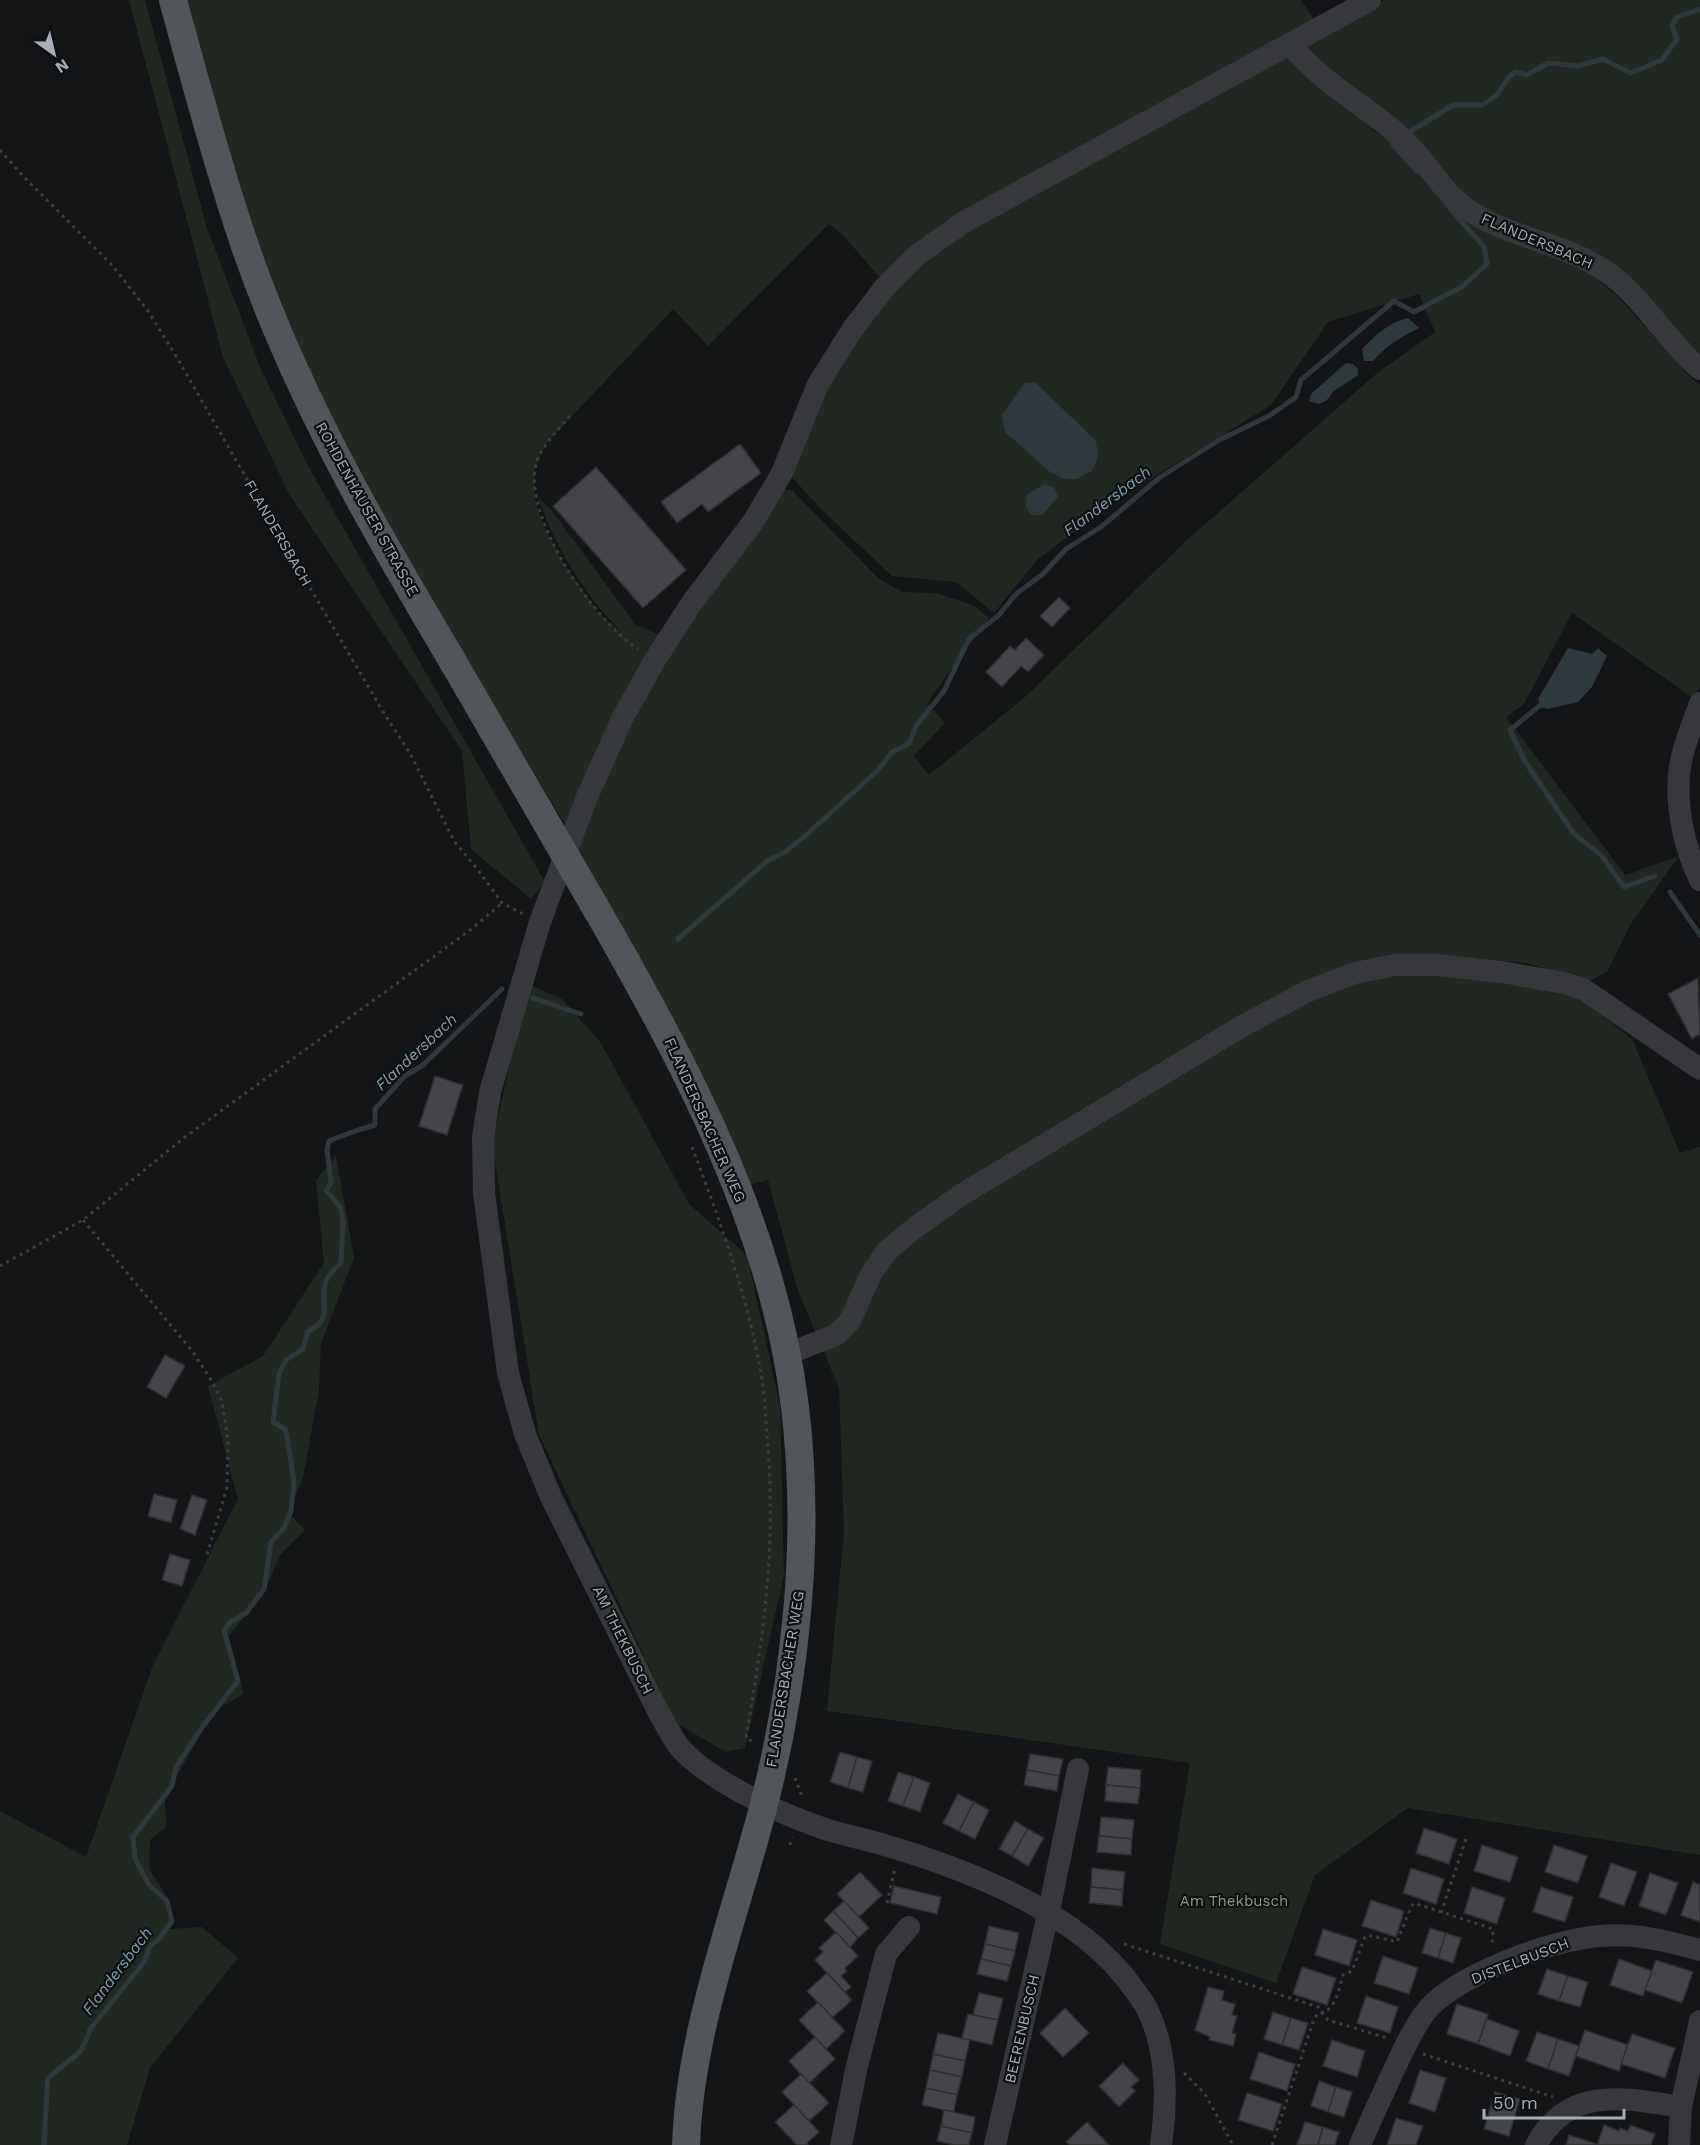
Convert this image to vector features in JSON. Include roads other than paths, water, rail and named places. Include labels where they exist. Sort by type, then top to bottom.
[{"type":"main road","name":"ROHDENHAUSER STRASSE","points":[[173,0],[208,129],[238,227],[297,374],[348,480],[638,982]]},
{"type":"main road","name":"FLANDERSBACHER WEG","points":[[638,982],[692,1085],[727,1163],[770,1284],[787,1354],[796,1410],[801,1487],[801,1556],[797,1614],[776,1749],[764,1804],[693,2068],[688,2100],[686,2145]]},
{"type":"street","points":[[1289,45],[1370,0]]},
{"type":"street","name":"FLANDERSBACH","points":[[1289,45],[1328,81],[1411,147],[1444,189],[1472,212],[1503,228],[1572,254],[1602,269],[1656,320],[1684,356],[1700,369]]},
{"type":"street","name":"AM THEKBUSCH","points":[[1161,2145],[1166,2102],[1164,2071],[1158,2040],[1148,2010],[1106,1956],[1079,1932],[1049,1912],[968,1873],[881,1844],[828,1830],[764,1804],[707,1771],[680,1748],[660,1715],[550,1497],[525,1434],[508,1372],[484,1193],[483,1137],[490,1092],[540,922],[587,797],[623,717],[655,660],[691,604],[753,522],[782,473],[818,384],[852,330],[885,287],[917,255],[964,222],[1289,45]]},
{"type":"street","points":[[1700,703],[1687,740],[1679,774],[1679,799],[1693,866],[1700,880]]},
{"type":"street","points":[[787,1354],[836,1335],[850,1321],[871,1274],[888,1251],[912,1230],[961,1195],[1244,1025],[1308,991],[1355,974],[1395,965],[1436,965],[1502,972],[1564,983],[1583,989],[1700,1069]]},
{"type":"street","points":[[1049,1912],[1078,1769]]},
{"type":"street","name":"BEERENBUSCH","points":[[995,2145],[1049,1912]]},
{"type":"street","points":[[841,2145],[856,2070],[886,1954],[909,1927]]},
{"type":"street","name":"DISTELBUSCH","points":[[1360,2145],[1412,2031],[1425,2012],[1461,1983],[1550,1946],[1591,1937],[1630,1936],[1659,1939],[1700,1950]]},
{"type":"street","points":[[1679,2145],[1681,2108],[1700,2021]]},
{"type":"street","points":[[1536,2145],[1541,2135],[1558,2118],[1579,2105],[1599,2098],[1626,2098],[1681,2108]]},
{"type":"waterway","name":"Flandersbach","points":[[1411,131],[1453,105],[1482,105],[1497,95],[1515,72],[1527,75],[1548,63],[1578,66],[1603,59],[1631,73],[1662,60],[1677,39],[1672,26],[1677,17],[1700,9]]},
{"type":"waterway","name":"Flandersbach","points":[[1393,145],[1417,171]]},
{"type":"waterway","name":"Flandersbach","points":[[678,939],[767,861],[785,852],[805,836],[877,771],[892,752],[909,744],[916,726],[944,691],[969,639],[999,615],[1016,594],[1043,574],[1066,549],[1101,527],[1159,478],[1219,440],[1269,416],[1296,397],[1301,380],[1394,301],[1414,312],[1463,286],[1487,264],[1484,247],[1447,205]]},
{"type":"waterway","points":[[1543,703],[1510,730],[1524,760],[1574,834],[1601,855],[1624,887],[1655,876]]},
{"type":"waterway","points":[[1670,892],[1700,935]]},
{"type":"waterway","name":"Flandersbach","points":[[44,2145],[48,2078],[81,2051],[91,2028],[144,1962],[151,1945],[159,1939],[172,1921],[167,1901],[149,1885],[135,1859],[133,1837],[172,1786],[176,1767],[200,1730],[238,1681],[224,1630],[231,1622],[246,1613],[264,1589],[271,1542],[284,1528],[291,1511],[294,1482],[286,1430],[273,1422],[279,1374],[286,1360],[303,1349],[308,1331],[322,1320],[325,1285],[329,1275],[341,1263],[343,1222],[341,1208],[326,1190],[331,1183],[327,1149],[329,1141],[375,1125],[375,1109],[405,1076],[423,1065],[502,989]]},
{"type":"waterway","name":"Flandersbach","points":[[533,998],[581,1014]]},
{"type":"park label","name":"Am Thekbusch","points":[[1234,1901]]}]
